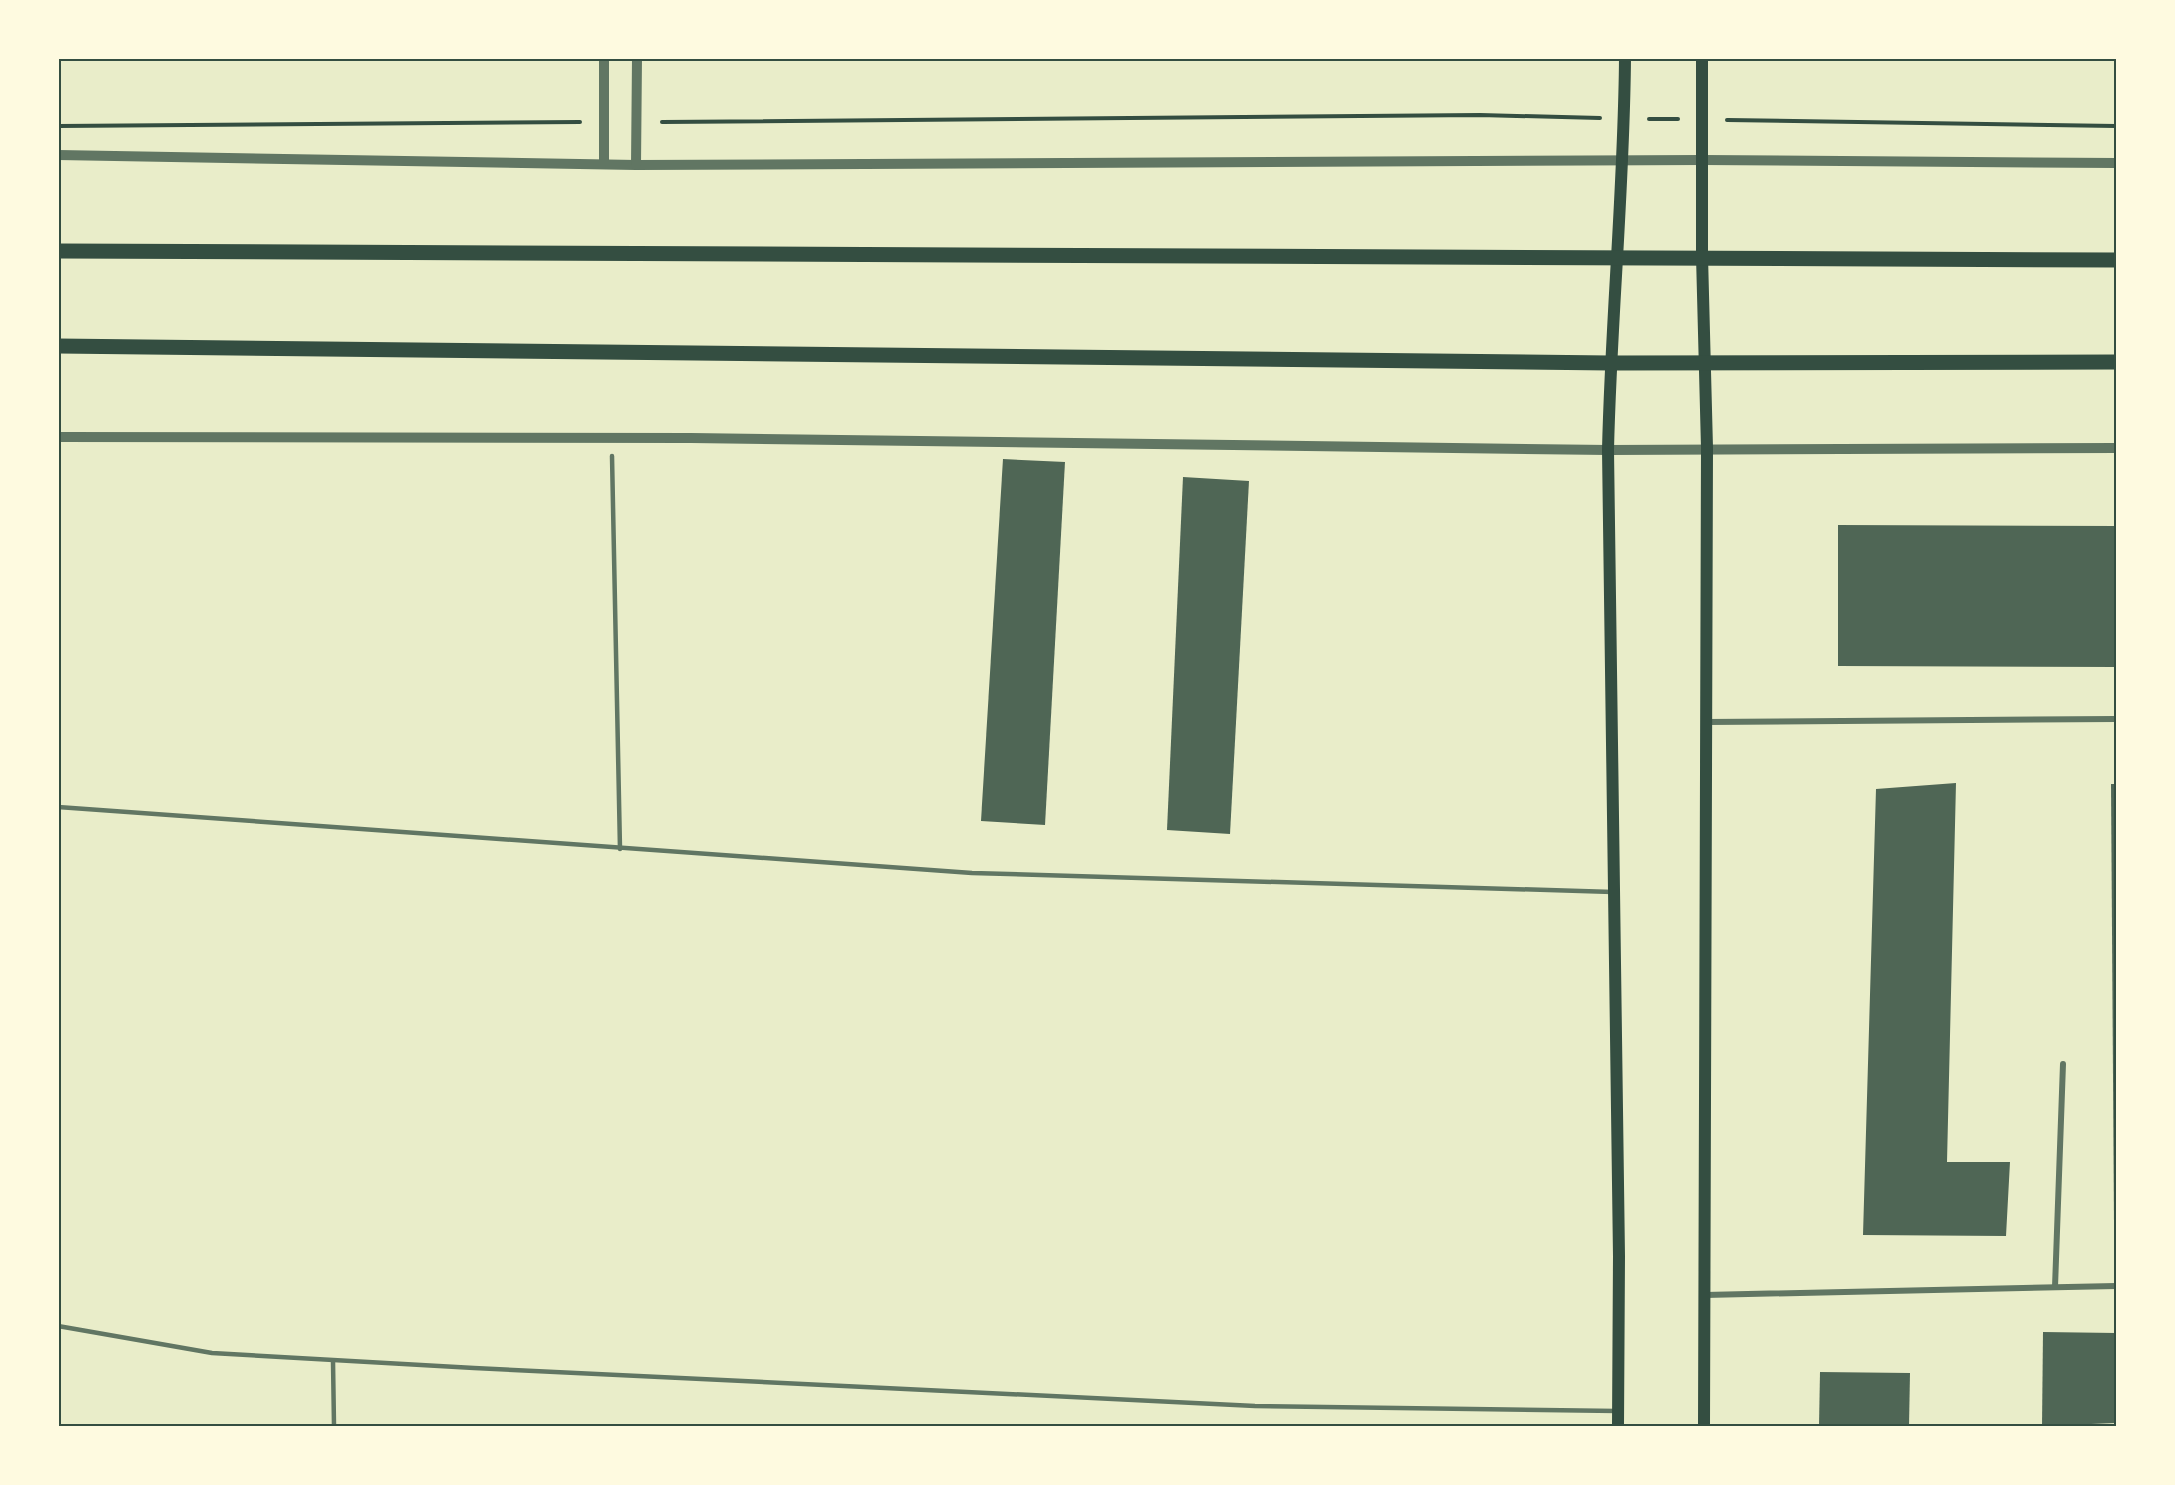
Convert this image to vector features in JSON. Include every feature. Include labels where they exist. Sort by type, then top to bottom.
[{"type":"main road","points":[[1618,1426],[1619,1256],[1608,450],[1610,363],[1619,257],[1623,161],[1624,58]]},
{"type":"main road","points":[[1702,58],[1702,256],[1707,448],[1704,1426]]},
{"type":"main road","points":[[58,251],[1702,256],[2116,260]]},
{"type":"main road","points":[[58,346],[1610,363],[2116,362]]},
{"type":"street","points":[[604,58],[604,165]]},
{"type":"street","points":[[636,165],[637,58]]},
{"type":"street","points":[[58,155],[604,165],[1703,160],[2116,163]]},
{"type":"street","points":[[58,437],[692,438],[1608,450],[2116,448]]},
{"type":"street","points":[[1706,722],[2116,719]]},
{"type":"street","points":[[2055,1287],[2063,1064]]},
{"type":"street","points":[[1704,1295],[2116,1286]]},
{"type":"lane","points":[[612,456],[620,849]]},
{"type":"lane","points":[[58,807],[972,873],[1614,892]]},
{"type":"lane","points":[[58,1326],[212,1353],[333,1360],[1255,1406],[1617,1411]]},
{"type":"lane","points":[[333,1360],[334,1426]]},
{"type":"path","points":[[637,122],[1468,115],[2116,126]]},
{"type":"path","points":[[58,126],[604,122]]},
{"type":"building","points":[[1003,459],[1065,462],[1045,825],[981,821]]},
{"type":"building","points":[[1183,477],[1249,481],[1230,834],[1167,830]]},
{"type":"building","points":[[1838,525],[2116,526],[2116,667],[1838,666]]},
{"type":"building","points":[[1956,783],[1947,1162],[2010,1162],[2006,1236],[1863,1235],[1876,789]]},
{"type":"building","points":[[2111,784],[2116,784],[2116,1224],[2114,1224]]},
{"type":"building","points":[[2043,1332],[2116,1333],[2116,1423],[2042,1426]]},
{"type":"building","points":[[1820,1372],[1910,1373],[1909,1426],[1819,1426]]}]
